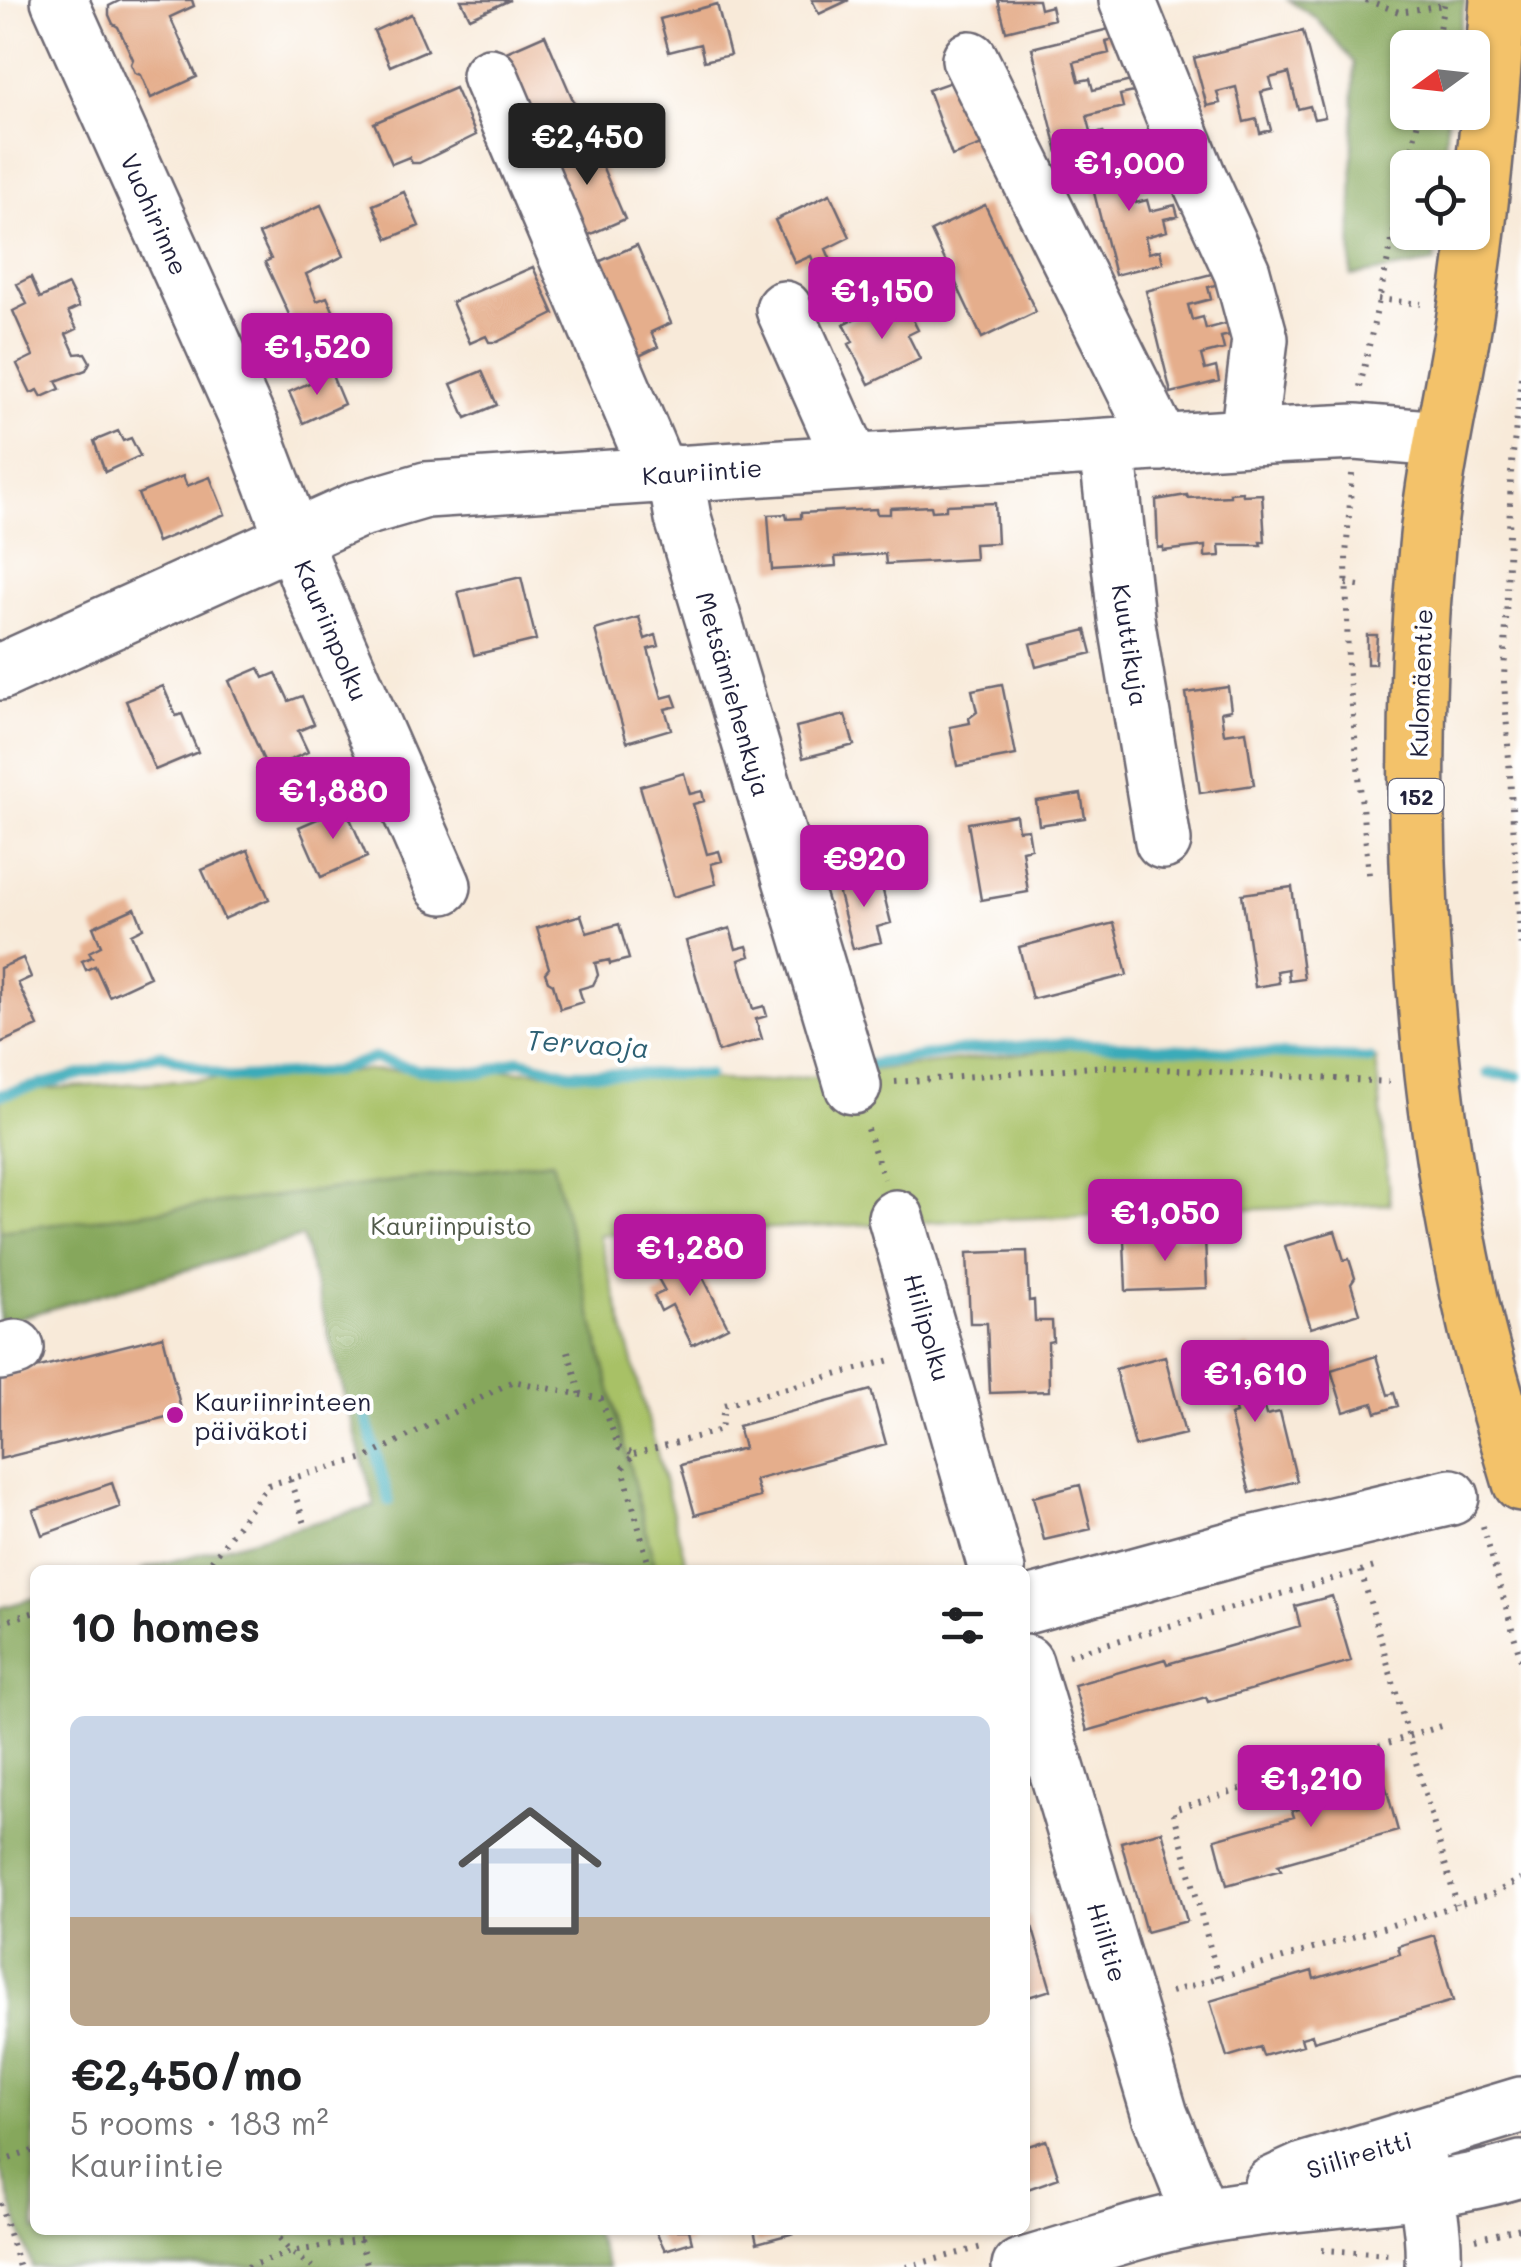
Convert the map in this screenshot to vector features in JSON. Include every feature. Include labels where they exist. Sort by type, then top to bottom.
[{"type":"main road","name":"Kulomäentie","points":[[1498,0],[1466,310],[1441,439],[1427,547],[1416,800],[1432,1069],[1478,1330],[1521,1482]]},
{"type":"street","name":"Vuohirinne","points":[[60,0],[251,427],[294,540]]},
{"type":"street","points":[[1127,0],[1197,174],[1242,272],[1260,339],[1248,437]]},
{"type":"street","points":[[970,59],[1161,443]]},
{"type":"street","name":"Metsämiehenkuja","points":[[490,76],[667,473],[853,1086]]},
{"type":"street","points":[[784,309],[852,462]]},
{"type":"street","name":"Kauriintie","points":[[0,672],[357,510],[426,490],[1248,437],[1356,432],[1441,439]]},
{"type":"street","name":"Kuuttikuja","points":[[1107,448],[1126,618],[1163,841]]},
{"type":"street","name":"Kauriinpolku","points":[[294,540],[442,886]]},
{"type":"street","name":"Hiilipolku","points":[[896,1218],[996,1565]]},
{"type":"street","points":[[1030,1605],[1248,1545],[1450,1497]]},
{"type":"street","name":"Hiilitie","points":[[1041,1661],[1160,2116],[1201,2216]]},
{"type":"street","name":"Siilireitti","points":[[1020,2267],[1201,2216],[1305,2170],[1521,2105]]},
{"type":"street","points":[[1411,2138],[1426,2190],[1433,2258]]},
{"type":"street","name":"Siilireitti","points":[[1201,2216],[1475,2183],[1521,2169]]},
{"type":"path","points":[[1366,0],[1399,12],[1445,3],[1439,30]]},
{"type":"path","points":[[1366,588],[1346,584],[1356,432],[1362,366],[1390,245]]},
{"type":"path","points":[[1521,377],[1511,473],[1504,681],[1521,948]]},
{"type":"path","points":[[896,1218],[853,1086],[990,1072],[1106,1066],[1388,1082]]},
{"type":"path","points":[[649,1565],[624,1468],[634,1454],[721,1430],[724,1405],[934,1347]]},
{"type":"path","points":[[568,1351],[581,1394]]},
{"type":"path","points":[[208,1565],[268,1486],[382,1451],[513,1381],[601,1398],[619,1448],[634,1454]]},
{"type":"path","points":[[290,1480],[305,1524]]},
{"type":"path","points":[[1041,1661],[1380,1565]]},
{"type":"path","points":[[1361,1570],[1458,1905]]},
{"type":"path","points":[[0,1623],[30,1614]]},
{"type":"path","points":[[1218,1977],[1173,1810],[1442,1726]]},
{"type":"path","points":[[1164,1994],[1458,1905],[1521,1879]]},
{"type":"path","points":[[0,2162],[30,2152]]},
{"type":"path","points":[[0,2204],[19,2267]]},
{"type":"path","points":[[1317,2250],[1433,2258],[1521,2228]]},
{"type":"path","points":[[278,2235],[291,2252],[312,2267]]},
{"type":"path","points":[[360,2235],[366,2266]]},
{"type":"path","points":[[247,2267],[291,2252],[362,2240]]},
{"type":"green space","points":[[1288,0],[1465,0],[1459,30],[1390,30],[1390,130],[1446,130],[1445,150],[1390,150],[1390,250],[1435,250],[1434,263],[1351,276],[1354,63],[1316,18]]},
{"type":"green space","name":"Kauriinpuisto","points":[[1111,1043],[1376,1059],[1390,1204],[599,1235],[687,1565],[158,1565],[375,1506],[302,1237],[0,1323],[0,1091],[380,1070],[530,1071],[764,1082]]},
{"type":"green space","points":[[552,1161],[655,1565],[158,1565],[375,1506],[302,1237],[0,1323],[0,1231]]},
{"type":"green space","points":[[30,1599],[30,2235],[595,2235],[608,2267],[32,2267],[0,2167],[0,1608]]},
{"type":"building","points":[[121,0],[192,0],[194,6],[170,17],[197,77],[151,98],[109,15],[109,6]]},
{"type":"building","points":[[461,0],[510,0],[470,18]]},
{"type":"building","points":[[812,0],[849,0],[819,14]]},
{"type":"building","points":[[998,0],[1038,0],[1040,9],[1051,6],[1054,19],[1006,31]]},
{"type":"building","points":[[717,4],[730,55],[704,61],[700,44],[669,52],[660,19]]},
{"type":"building","points":[[411,14],[427,50],[390,66],[374,31]]},
{"type":"building","points":[[1117,27],[1120,38],[1106,41],[1109,53],[1074,62],[1079,81],[1090,79],[1093,90],[1131,81],[1134,92],[1120,95],[1123,107],[1087,116],[1092,135],[1103,132],[1107,145],[1059,157],[1032,48]]},
{"type":"building","points":[[1303,31],[1325,117],[1314,119],[1310,106],[1298,109],[1289,73],[1270,78],[1273,89],[1261,92],[1271,130],[1260,133],[1257,119],[1244,122],[1236,87],[1217,92],[1220,103],[1207,106],[1194,58]]},
{"type":"building","points":[[545,35],[579,114],[538,132],[504,53]]},
{"type":"building","points":[[962,78],[985,144],[952,156],[928,90]]},
{"type":"building","points":[[455,88],[476,135],[419,163],[412,163],[409,157],[392,164],[374,123]]},
{"type":"building","points":[[591,140],[625,219],[584,237],[550,158]]},
{"type":"building","points":[[1163,155],[1166,166],[1152,169],[1155,181],[1132,187],[1136,203],[1147,200],[1150,211],[1175,205],[1178,216],[1164,219],[1167,231],[1145,237],[1149,253],[1160,250],[1163,263],[1115,275],[1089,173]]},
{"type":"building","points":[[404,192],[419,226],[388,239],[373,205]]},
{"type":"building","points":[[830,194],[850,237],[826,249],[835,270],[820,277],[811,256],[795,263],[775,220]]},
{"type":"building","points":[[321,205],[344,256],[306,274],[317,301],[327,297],[335,315],[297,332],[265,262],[271,259],[259,234]]},
{"type":"building","points":[[985,205],[1036,312],[982,338],[931,231]]},
{"type":"building","points":[[637,245],[671,323],[651,332],[658,347],[637,357],[596,263]]},
{"type":"building","points":[[533,267],[554,314],[497,342],[489,342],[486,336],[470,343],[452,302]]},
{"type":"building","points":[[1219,272],[1222,283],[1208,287],[1211,299],[1188,305],[1192,320],[1203,317],[1206,329],[1232,322],[1234,334],[1221,337],[1224,349],[1201,355],[1205,370],[1216,367],[1219,381],[1171,393],[1146,291]]},
{"type":"building","points":[[31,277],[40,298],[68,285],[79,307],[68,312],[77,329],[66,334],[75,354],[85,353],[90,362],[86,370],[56,381],[60,389],[42,397],[38,390],[31,393],[17,364],[33,356],[13,311],[27,304],[17,284]]},
{"type":"building","points":[[891,301],[898,317],[909,312],[918,330],[908,335],[920,359],[869,384],[849,344],[853,342],[844,324]]},
{"type":"building","points":[[482,371],[497,405],[466,418],[451,384]]},
{"type":"building","points":[[331,373],[344,404],[303,423],[289,392]]},
{"type":"building","points":[[118,431],[123,441],[131,438],[140,456],[105,472],[94,441]]},
{"type":"building","points":[[183,476],[187,486],[210,477],[225,514],[157,542],[138,494]]},
{"type":"building","points":[[1242,492],[1262,494],[1265,542],[1261,545],[1219,545],[1220,556],[1205,557],[1205,546],[1163,551],[1163,547],[1158,548],[1156,500]]},
{"type":"building","points":[[995,503],[997,543],[974,544],[975,559],[886,564],[885,554],[835,557],[836,566],[772,570],[768,515],[786,514],[787,519],[801,518],[801,513],[876,509],[877,514],[890,514],[890,508],[931,506],[932,511],[946,510],[946,505]]},
{"type":"building","points":[[521,577],[536,640],[474,655],[458,592]]},
{"type":"building","points":[[639,617],[645,639],[656,635],[659,646],[648,649],[662,698],[673,695],[677,706],[665,709],[671,729],[627,742],[595,630]]},
{"type":"building","points":[[1086,630],[1092,653],[1036,667],[1030,644]]},
{"type":"building","points":[[1367,635],[1377,635],[1375,664],[1367,664]]},
{"type":"building","points":[[259,668],[264,678],[276,673],[289,701],[302,696],[314,724],[298,731],[308,752],[268,770],[229,681]]},
{"type":"building","points":[[1002,684],[1016,755],[957,766],[950,727],[970,723],[969,718],[977,712],[972,690]]},
{"type":"building","points":[[163,686],[176,716],[182,714],[198,752],[155,770],[126,701]]},
{"type":"building","points":[[1228,687],[1231,710],[1221,712],[1224,734],[1246,731],[1254,785],[1200,793],[1186,693]]},
{"type":"building","points":[[845,715],[854,745],[803,758],[796,727]]},
{"type":"building","points":[[684,773],[690,794],[702,791],[704,801],[693,804],[707,854],[719,851],[722,861],[711,864],[716,884],[673,897],[640,786]]},
{"type":"building","points":[[1081,794],[1085,818],[1039,825],[1036,801]]},
{"type":"building","points":[[345,807],[367,857],[321,877],[299,827]]},
{"type":"building","points":[[1016,815],[1018,830],[1028,829],[1031,848],[1022,850],[1028,892],[981,900],[968,823]]},
{"type":"building","points":[[248,850],[269,899],[224,919],[202,870]]},
{"type":"building","points":[[879,875],[891,923],[877,927],[881,942],[853,949],[837,886]]},
{"type":"building","points":[[1292,887],[1304,979],[1289,981],[1288,969],[1277,971],[1279,983],[1255,987],[1242,894]]},
{"type":"building","points":[[135,908],[143,928],[131,934],[150,977],[109,996],[95,966],[86,970],[82,961],[92,957],[89,952],[101,946],[93,927]]},
{"type":"building","points":[[581,915],[587,933],[619,924],[629,959],[595,963],[598,975],[593,985],[579,989],[583,1002],[560,1009],[553,984],[545,973],[549,968],[537,928]]},
{"type":"building","points":[[1114,923],[1127,975],[1032,999],[1019,947]]},
{"type":"building","points":[[730,928],[736,949],[747,946],[750,956],[739,960],[753,1009],[764,1006],[767,1016],[756,1019],[762,1039],[718,1052],[686,941]]},
{"type":"building","points":[[23,958],[31,977],[18,983],[38,1026],[0,1043],[0,968]]},
{"type":"building","points":[[1335,1231],[1344,1260],[1349,1259],[1355,1278],[1351,1284],[1360,1313],[1311,1328],[1285,1246]]},
{"type":"building","points":[[1205,1237],[1207,1288],[1126,1291],[1124,1240]]},
{"type":"building","points":[[1027,1251],[1029,1301],[1034,1300],[1035,1321],[1052,1321],[1053,1341],[1048,1342],[1049,1391],[990,1393],[987,1323],[970,1323],[967,1253]]},
{"type":"building","points":[[691,1253],[728,1327],[692,1345],[672,1305],[661,1311],[654,1296],[665,1291],[654,1271]]},
{"type":"building","points":[[163,1336],[182,1413],[0,1459],[0,1377]]},
{"type":"building","points":[[1249,1347],[1266,1415],[1280,1412],[1297,1481],[1250,1493],[1230,1415],[1236,1413],[1229,1390],[1224,1391],[1215,1356]]},
{"type":"building","points":[[1165,1356],[1185,1434],[1135,1446],[1115,1369]]},
{"type":"building","points":[[1376,1356],[1388,1395],[1394,1393],[1398,1406],[1376,1413],[1373,1403],[1344,1412],[1331,1370]]},
{"type":"building","points":[[871,1390],[886,1444],[755,1480],[760,1497],[695,1515],[681,1465],[744,1448],[738,1426]]},
{"type":"building","points":[[112,1483],[120,1507],[42,1535],[33,1510]]},
{"type":"building","points":[[1080,1485],[1091,1529],[1044,1540],[1033,1497]]},
{"type":"building","points":[[1332,1596],[1351,1661],[1087,1731],[1074,1685],[1165,1659],[1167,1664],[1300,1626],[1295,1606]]},
{"type":"building","points":[[1380,1766],[1398,1831],[1278,1865],[1281,1870],[1227,1885],[1215,1839],[1294,1817],[1292,1811],[1348,1795],[1343,1777]]},
{"type":"building","points":[[1162,1831],[1187,1921],[1146,1932],[1121,1842]]},
{"type":"building","points":[[1030,1919],[1051,1990],[1030,1996]]},
{"type":"building","points":[[1434,1935],[1453,2001],[1314,2041],[1312,2035],[1301,2038],[1303,2045],[1263,2056],[1260,2047],[1227,2057],[1210,2001],[1312,1971],[1314,1979],[1400,1954],[1398,1946]]},
{"type":"building","points":[[1046,2140],[1059,2178],[1030,2188],[1030,2145]]},
{"type":"building","points":[[658,2235],[690,2235],[692,2242],[665,2250]]},
{"type":"building","points":[[755,2235],[787,2235],[757,2243]]},
{"type":"waterway","name":"Tervaoja","points":[[867,1065],[956,1051],[1066,1043],[1370,1059]]},
{"type":"waterway","name":"Tervaoja","points":[[0,1095],[161,1054],[228,1078],[332,1072],[374,1058],[418,1070],[483,1073],[519,1060],[569,1073],[708,1075]]},
{"type":"waterway","points":[[1488,1073],[1517,1076]]},
{"type":"waterway","points":[[363,1405],[389,1501]]},
{"type":"place","name":"Kauriinrinteen päiväkoti","points":[[175,1415]]}]
